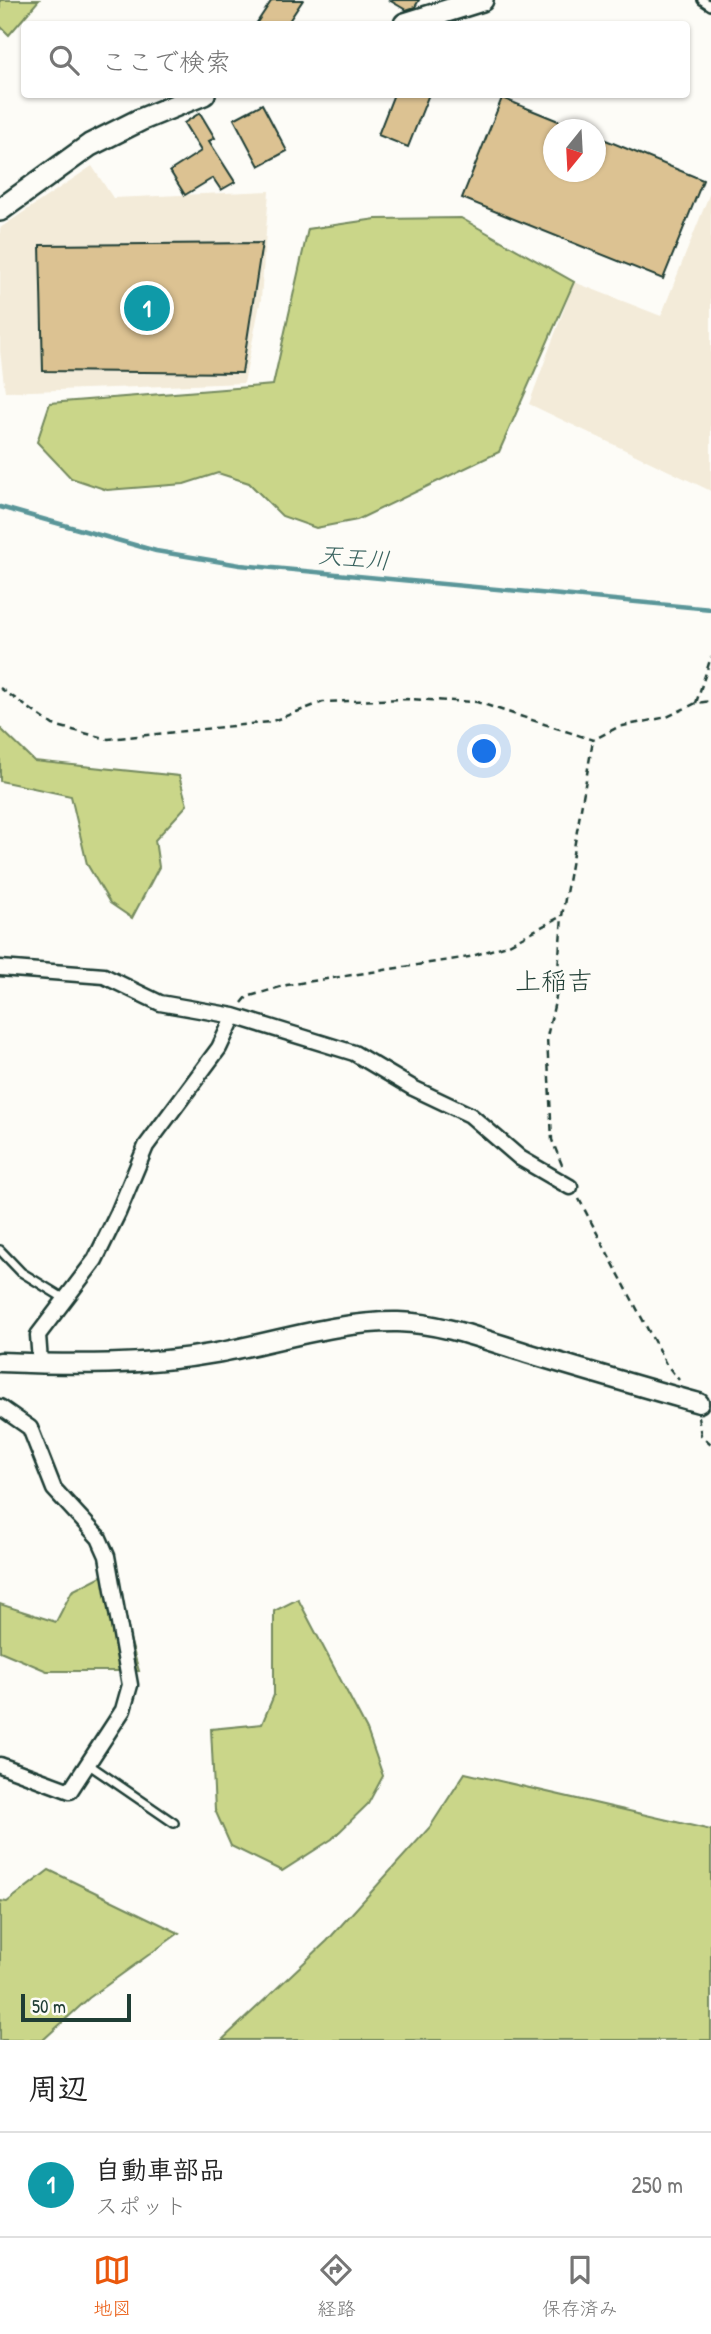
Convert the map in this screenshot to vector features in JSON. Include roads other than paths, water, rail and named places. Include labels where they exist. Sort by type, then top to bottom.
[{"type":"main road","points":[[415,21],[482,0]]},
{"type":"main road","points":[[0,210],[90,145],[195,98]]},
{"type":"street","points":[[0,968],[104,976],[160,1003],[234,1016],[354,1053],[413,1088],[470,1115],[520,1158],[570,1187]]},
{"type":"street","points":[[40,1362],[38,1335],[95,1260],[146,1146],[219,1048],[234,1016]]},
{"type":"street","points":[[0,1362],[157,1362],[216,1353],[344,1326],[402,1322],[450,1330],[705,1404]]},
{"type":"street","points":[[0,1407],[30,1428],[54,1489],[99,1538],[107,1556],[130,1685],[123,1710],[70,1791],[0,1765]]},
{"type":"lane","points":[[702,0],[711,6]]},
{"type":"lane","points":[[0,1250],[21,1272],[65,1299]]},
{"type":"lane","points":[[88,1764],[174,1823]]},
{"type":"waterway","name":"天王川","points":[[0,507],[156,551],[240,565],[711,609]]},
{"type":"place","name":"自動車部品","points":[[147,308]]},
{"type":"district","name":"上稲吉","points":[[554,981]]}]
